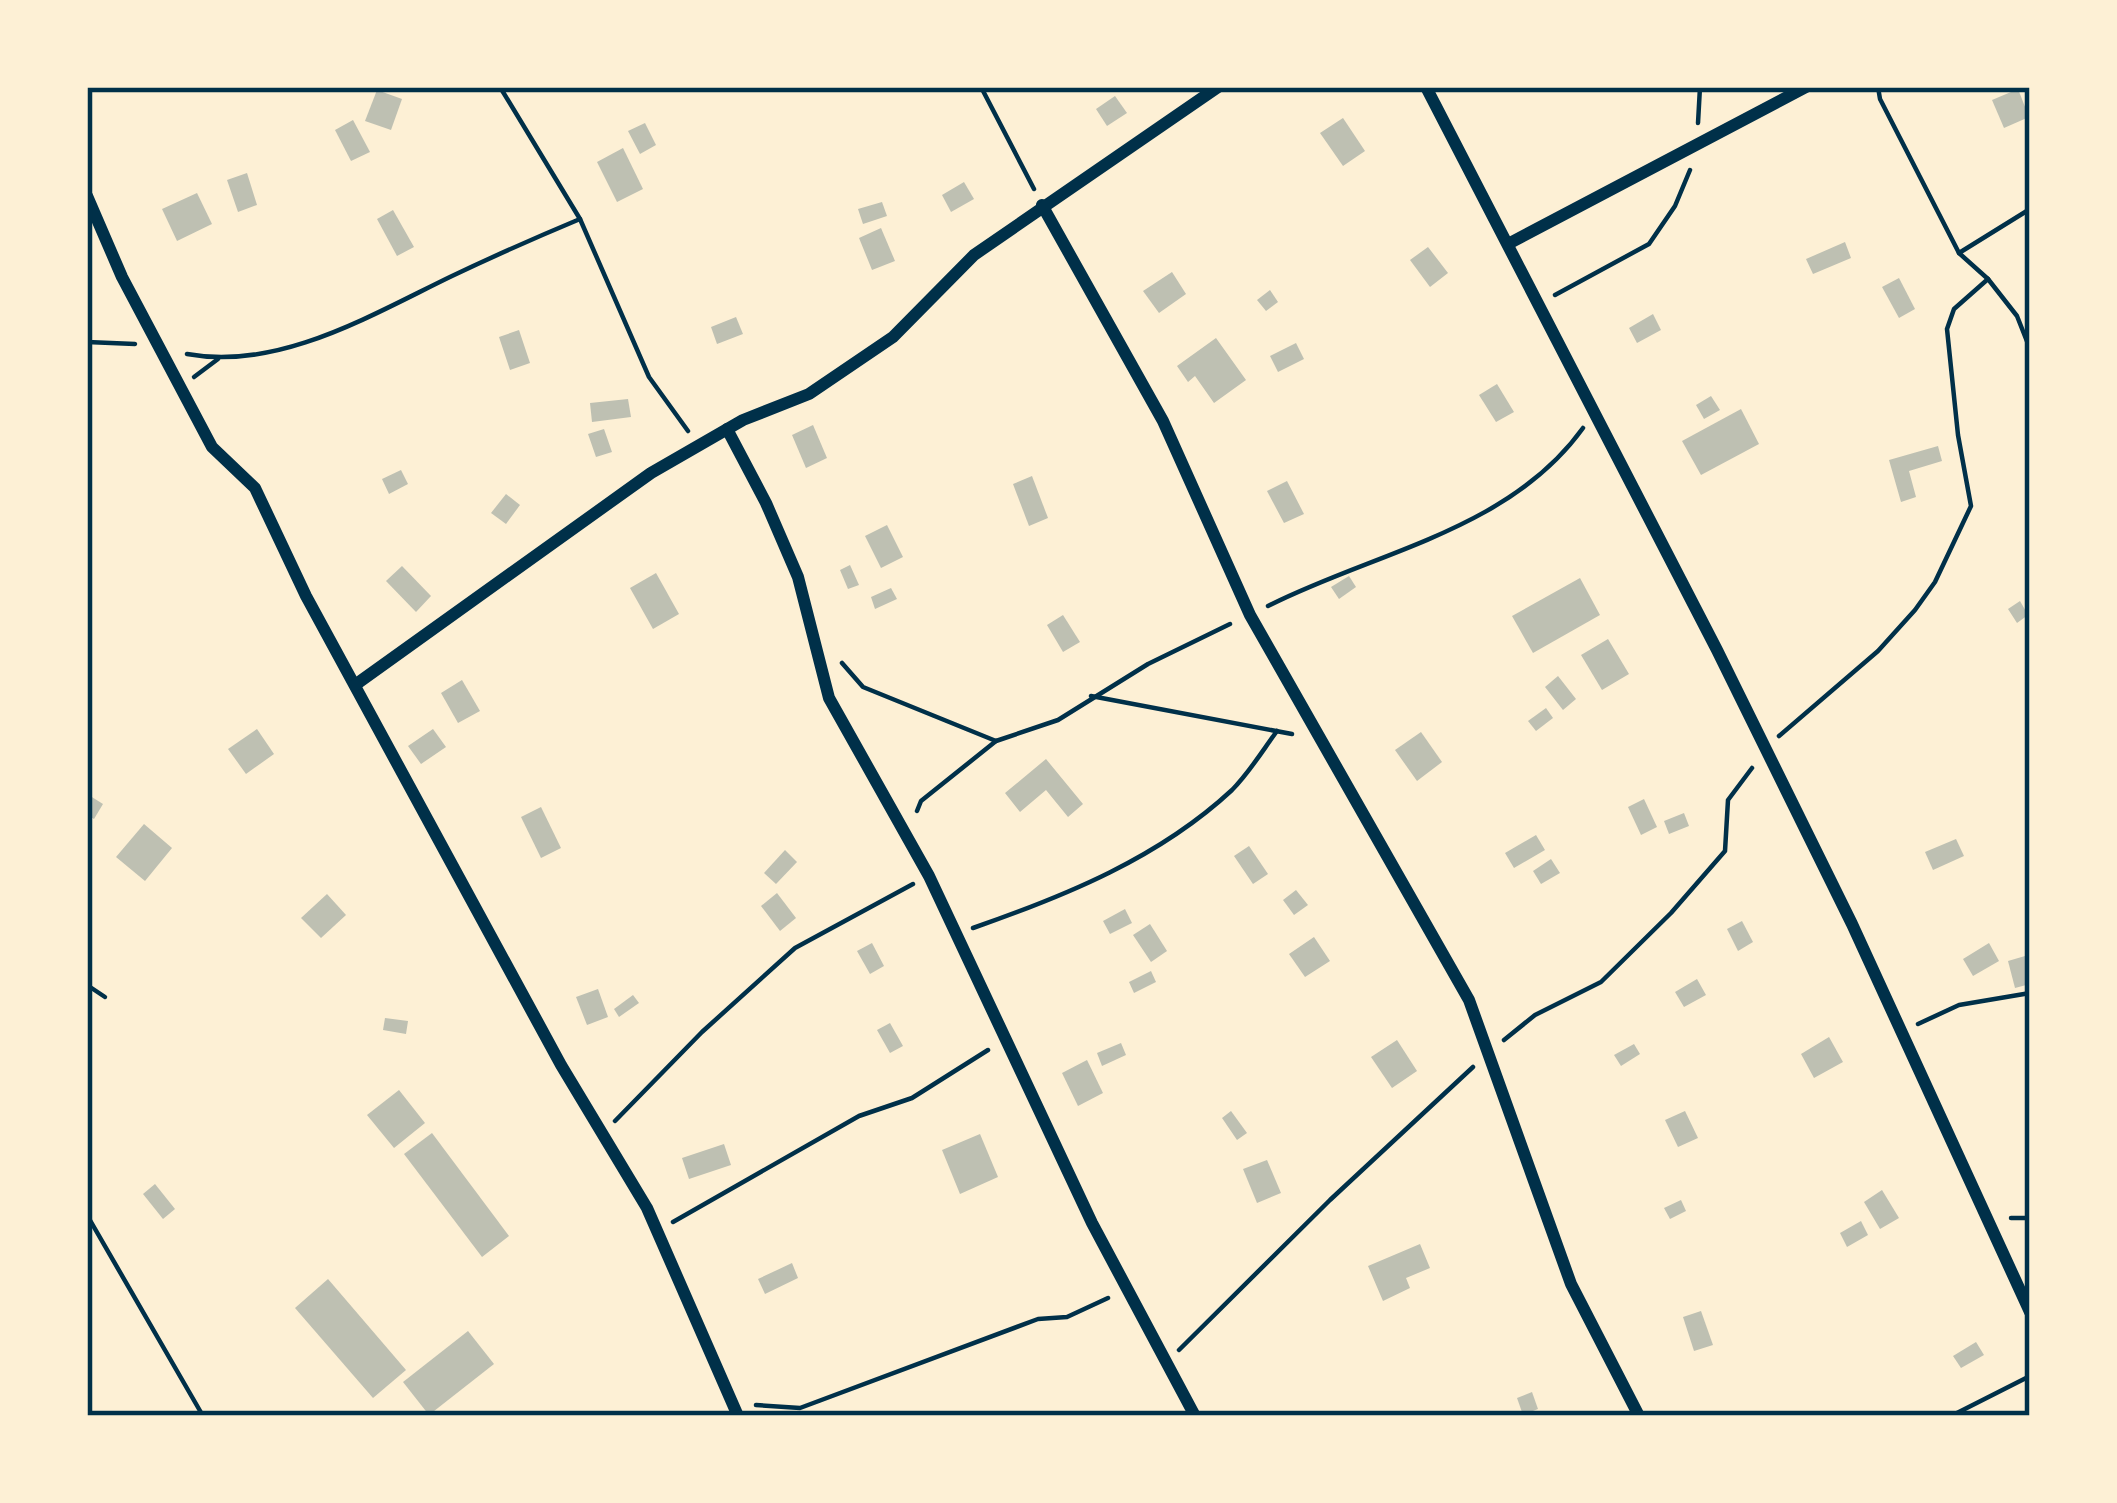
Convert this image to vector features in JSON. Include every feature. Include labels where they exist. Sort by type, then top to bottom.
[{"type":"street","points":[[355,685],[651,473],[727,429],[809,394],[893,338],[974,255],[1218,87]]},
{"type":"street","points":[[1426,87],[1766,748],[2030,1312]]},
{"type":"street","points":[[1508,244],[1806,87]]},
{"type":"street","points":[[87,196],[122,277],[212,447],[255,488],[355,685],[561,1065],[657,1230],[735,1410]]},
{"type":"street","points":[[1042,205],[1163,422],[1250,615],[1469,1000],[1571,1284],[1639,1416]]},
{"type":"street","points":[[727,429],[766,502],[798,578],[829,698],[928,876],[1127,1289],[1195,1416]]},
{"type":"path","points":[[500,87],[580,219],[650,377],[699,446]]},
{"type":"path","points":[[981,87],[1042,205]]},
{"type":"path","points":[[1539,304],[1649,244],[1675,206],[1690,167],[1702,103],[1700,87]]},
{"type":"path","points":[[1878,87],[1959,253],[1988,279],[2017,316],[2030,350]]},
{"type":"path","points":[[1959,253],[2030,209]]},
{"type":"path","points":[[87,342],[117,340],[218,359],[261,355],[351,324],[580,219]]},
{"type":"path","points":[[1166,1362],[1488,1053],[1535,1015],[1601,982],[1671,913],[1725,850],[1728,800],[1766,748],[1878,651],[1936,582],[1971,506],[1947,328],[1954,309],[1988,279]]},
{"type":"path","points":[[180,387],[218,359]]},
{"type":"path","points":[[906,838],[921,801],[996,741],[1058,720],[1148,664],[1291,595],[1450,532],[1566,452],[1595,411]]},
{"type":"path","points":[[837,657],[863,687],[996,741]]},
{"type":"path","points":[[1091,696],[1321,739]]},
{"type":"path","points":[[956,934],[1062,897],[1145,854],[1233,789],[1277,731]]},
{"type":"path","points":[[602,1134],[795,948],[928,876]]},
{"type":"path","points":[[88,986],[105,997]]},
{"type":"path","points":[[1901,1032],[1959,1005],[2030,993]]},
{"type":"path","points":[[657,1230],[859,1116],[912,1098],[1006,1039]]},
{"type":"path","points":[[87,1215],[203,1416]]},
{"type":"path","points":[[735,1410],[800,1408],[1038,1319],[1067,1317],[1127,1289]]},
{"type":"path","points":[[1951,1416],[2030,1376]]},
{"type":"building","points":[[2018,89],[2029,117],[2004,128],[1992,100]]},
{"type":"building","points":[[377,90],[402,99],[391,130],[365,121]]},
{"type":"building","points":[[1115,96],[1127,113],[1107,126],[1096,109]]},
{"type":"building","points":[[1343,118],[1365,151],[1343,166],[1320,133]]},
{"type":"building","points":[[353,120],[370,152],[351,161],[335,130]]},
{"type":"building","points":[[645,123],[656,145],[640,154],[628,131]]},
{"type":"building","points":[[623,148],[643,189],[617,202],[597,162]]},
{"type":"building","points":[[247,173],[257,205],[238,212],[227,180]]},
{"type":"building","points":[[964,182],[974,199],[951,212],[942,195]]},
{"type":"building","points":[[197,193],[212,224],[177,241],[162,209]]},
{"type":"building","points":[[882,202],[887,216],[863,224],[858,209]]},
{"type":"building","points":[[393,210],[414,247],[397,256],[377,219]]},
{"type":"building","points":[[881,228],[895,261],[872,270],[859,238]]},
{"type":"building","points":[[1845,242],[1851,258],[1813,274],[1806,259]]},
{"type":"building","points":[[1428,247],[1448,273],[1430,287],[1410,260]]},
{"type":"building","points":[[1172,272],[1186,294],[1159,313],[1143,291]]},
{"type":"building","points":[[1899,278],[1915,309],[1899,318],[1882,287]]},
{"type":"building","points":[[1270,290],[1278,302],[1266,311],[1257,300]]},
{"type":"building","points":[[1653,314],[1661,330],[1637,343],[1629,328]]},
{"type":"building","points":[[736,317],[743,334],[717,344],[711,327]]},
{"type":"building","points":[[519,330],[530,363],[510,370],[499,337]]},
{"type":"building","points":[[1216,338],[1246,380],[1214,403],[1195,376],[1188,382],[1177,366]]},
{"type":"building","points":[[1296,343],[1304,359],[1278,372],[1270,356]]},
{"type":"building","points":[[1497,384],[1514,412],[1496,422],[1479,395]]},
{"type":"building","points":[[1711,396],[1720,410],[1704,419],[1696,405]]},
{"type":"building","points":[[628,399],[631,417],[592,422],[590,403]]},
{"type":"building","points":[[1741,409],[1759,444],[1701,475],[1682,441]]},
{"type":"building","points":[[813,425],[827,458],[806,468],[792,435]]},
{"type":"building","points":[[604,429],[612,452],[596,457],[588,434]]},
{"type":"building","points":[[1938,446],[1942,461],[1909,471],[1916,497],[1901,502],[1889,460]]},
{"type":"building","points":[[401,470],[408,484],[389,494],[382,479]]},
{"type":"building","points":[[1032,476],[1048,518],[1029,526],[1013,484]]},
{"type":"building","points":[[1287,481],[1304,514],[1284,523],[1267,491]]},
{"type":"building","points":[[506,494],[520,505],[506,524],[491,513]]},
{"type":"building","points":[[887,525],[903,557],[881,568],[865,536]]},
{"type":"building","points":[[850,565],[859,585],[848,589],[840,570]]},
{"type":"building","points":[[402,566],[431,596],[416,612],[386,581]]},
{"type":"building","points":[[656,573],[679,614],[653,629],[630,588]]},
{"type":"building","points":[[1349,576],[1356,587],[1339,599],[1331,587]]},
{"type":"building","points":[[1580,578],[1600,615],[1533,653],[1512,616]]},
{"type":"building","points":[[891,588],[897,599],[875,609],[871,597]]},
{"type":"building","points":[[2020,601],[2028,615],[2017,623],[2008,609]]},
{"type":"building","points":[[1063,615],[1080,642],[1063,652],[1047,625]]},
{"type":"building","points":[[1608,639],[1629,674],[1602,690],[1581,655]]},
{"type":"building","points":[[1558,676],[1576,699],[1563,710],[1545,687]]},
{"type":"building","points":[[462,680],[480,711],[458,723],[441,693]]},
{"type":"building","points":[[1546,708],[1553,718],[1536,731],[1528,721]]},
{"type":"building","points":[[257,729],[274,754],[246,774],[228,749]]},
{"type":"building","points":[[433,729],[446,747],[421,764],[408,746]]},
{"type":"building","points":[[1421,732],[1442,762],[1417,781],[1395,750]]},
{"type":"building","points":[[1046,759],[1083,804],[1068,817],[1046,790],[1020,812],[1005,793]]},
{"type":"building","points":[[87,794],[103,804],[94,819],[87,815]]},
{"type":"building","points":[[1644,799],[1657,827],[1641,835],[1628,807]]},
{"type":"building","points":[[541,807],[561,848],[541,858],[521,817]]},
{"type":"building","points":[[1684,813],[1689,826],[1669,834],[1664,821]]},
{"type":"building","points":[[144,824],[172,848],[145,881],[116,857]]},
{"type":"building","points":[[1536,835],[1545,850],[1514,868],[1505,853]]},
{"type":"building","points":[[1956,839],[1964,856],[1933,870],[1925,852]]},
{"type":"building","points":[[1249,846],[1268,874],[1253,884],[1234,856]]},
{"type":"building","points":[[785,850],[797,862],[776,884],[764,873]]},
{"type":"building","points":[[1551,859],[1560,873],[1541,884],[1533,871]]},
{"type":"building","points":[[1296,890],[1308,905],[1294,915],[1283,900]]},
{"type":"building","points":[[777,893],[796,918],[780,931],[761,906]]},
{"type":"building","points":[[327,894],[346,915],[321,938],[301,918]]},
{"type":"building","points":[[1125,909],[1132,923],[1110,934],[1103,921]]},
{"type":"building","points":[[1742,921],[1753,942],[1738,951],[1727,929]]},
{"type":"building","points":[[1150,924],[1167,951],[1151,962],[1133,935]]},
{"type":"building","points":[[1314,937],[1330,961],[1305,977],[1289,954]]},
{"type":"building","points":[[872,943],[884,966],[870,974],[857,951]]},
{"type":"building","points":[[1989,943],[1999,961],[1973,976],[1963,959]]},
{"type":"building","points":[[2025,956],[2030,984],[2015,988],[2008,961]]},
{"type":"building","points":[[1151,971],[1156,982],[1134,993],[1129,982]]},
{"type":"building","points":[[1697,979],[1706,995],[1684,1007],[1675,992]]},
{"type":"building","points":[[598,989],[608,1017],[587,1025],[576,997]]},
{"type":"building","points":[[633,995],[639,1003],[619,1017],[614,1009]]},
{"type":"building","points":[[385,1018],[408,1021],[406,1034],[383,1030]]},
{"type":"building","points":[[890,1023],[903,1046],[890,1053],[877,1030]]},
{"type":"building","points":[[1829,1037],[1843,1062],[1814,1078],[1801,1054]]},
{"type":"building","points":[[1397,1040],[1417,1071],[1392,1088],[1371,1057]]},
{"type":"building","points":[[1121,1043],[1126,1055],[1102,1066],[1097,1053]]},
{"type":"building","points":[[1634,1044],[1640,1054],[1621,1066],[1614,1055]]},
{"type":"building","points":[[1087,1060],[1103,1093],[1078,1106],[1062,1073]]},
{"type":"building","points":[[399,1090],[425,1123],[394,1148],[367,1115]]},
{"type":"building","points":[[1231,1111],[1247,1133],[1237,1140],[1222,1118]]},
{"type":"building","points":[[1685,1111],[1698,1138],[1678,1147],[1665,1120]]},
{"type":"building","points":[[432,1133],[509,1236],[482,1257],[404,1154]]},
{"type":"building","points":[[980,1134],[998,1177],[960,1194],[942,1150]]},
{"type":"building","points":[[724,1144],[731,1165],[689,1179],[682,1158]]},
{"type":"building","points":[[1267,1160],[1281,1193],[1257,1203],[1243,1169]]},
{"type":"building","points":[[155,1184],[175,1209],[163,1219],[143,1194]]},
{"type":"building","points":[[1882,1190],[1899,1218],[1880,1229],[1864,1202]]},
{"type":"building","points":[[1681,1200],[1686,1211],[1670,1219],[1664,1208]]},
{"type":"building","points":[[1861,1221],[1868,1235],[1847,1247],[1840,1233]]},
{"type":"building","points":[[1420,1244],[1430,1268],[1406,1278],[1410,1288],[1383,1301],[1368,1266]]},
{"type":"building","points":[[792,1263],[798,1278],[765,1294],[758,1279]]},
{"type":"building","points":[[328,1279],[406,1370],[373,1398],[295,1308]]},
{"type":"building","points":[[1701,1311],[1713,1345],[1694,1351],[1683,1317]]},
{"type":"building","points":[[468,1331],[494,1364],[429,1415],[403,1382]]},
{"type":"building","points":[[1976,1342],[1984,1355],[1961,1368],[1953,1356]]},
{"type":"building","points":[[1532,1392],[1538,1409],[1523,1415],[1517,1398]]}]
